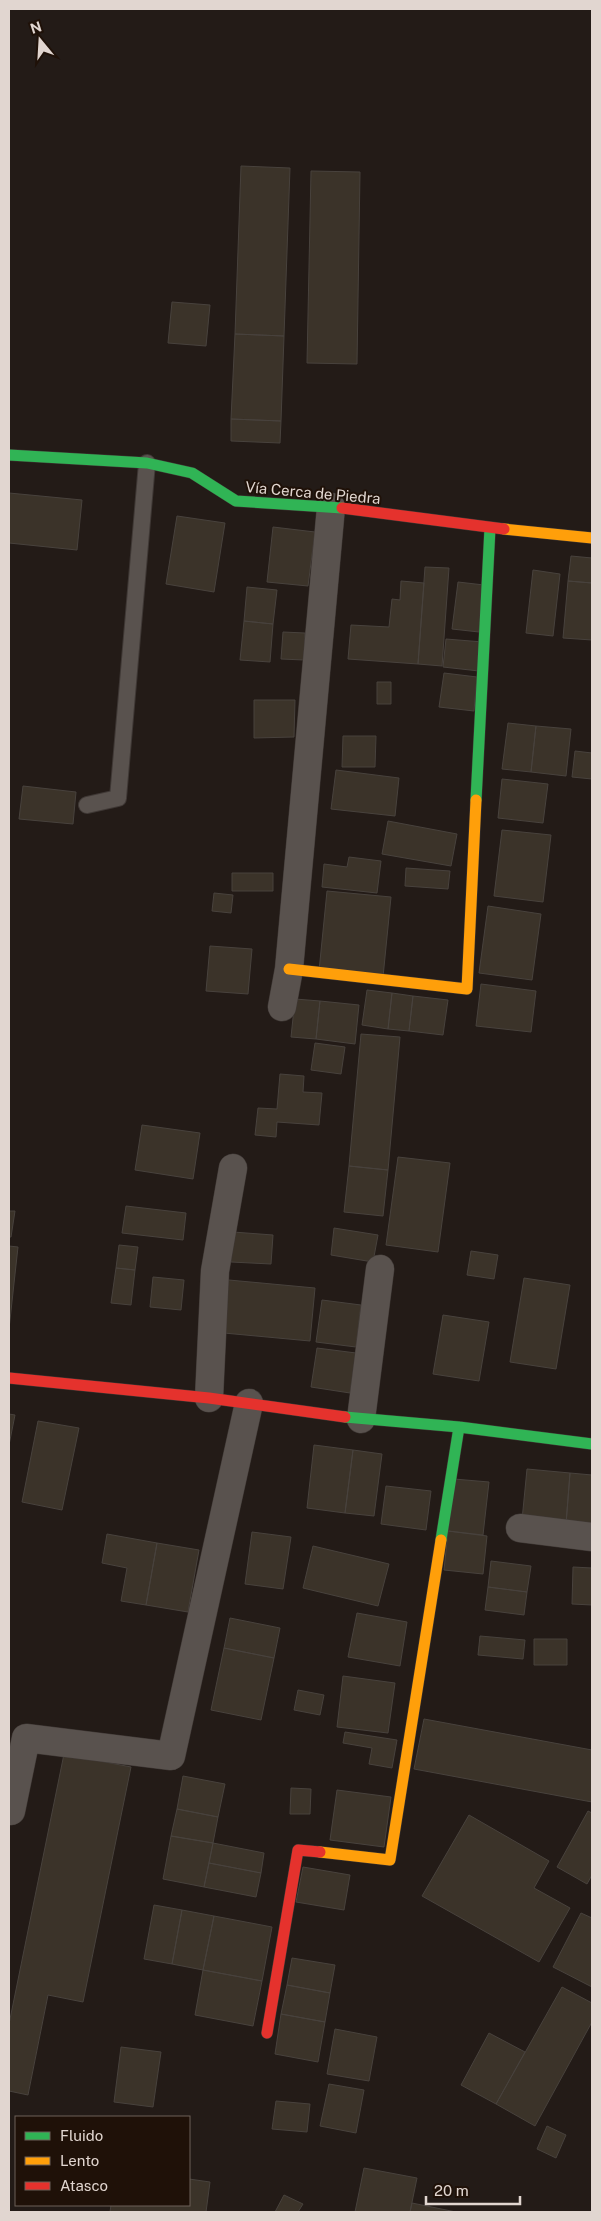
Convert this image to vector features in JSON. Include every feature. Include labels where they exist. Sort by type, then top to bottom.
[{"type":"street","name":"Vía Cerca de Piedra","points":[[9,455],[148,462],[192,473],[236,501],[330,507],[490,528],[592,538]]},
{"type":"street","points":[[282,1008],[288,969],[330,507]]},
{"type":"street","points":[[288,969],[466,990],[490,528]]},
{"type":"street","points":[[209,1398],[214,1271],[232,1168]]},
{"type":"street","points":[[361,1419],[380,1269]]},
{"type":"street","points":[[9,1378],[209,1398],[361,1419],[459,1427],[592,1444]]},
{"type":"street","points":[[11,1811],[26,1738],[170,1756],[249,1403]]},
{"type":"street","points":[[267,2033],[298,1850],[390,1860],[459,1427]]},
{"type":"street","points":[[520,1528],[592,1537]]},
{"type":"lane","points":[[87,805],[118,798],[148,462]]},
{"type":"building","points":[[241,166],[290,168],[284,336],[235,334]]},
{"type":"building","points":[[311,171],[360,172],[357,364],[307,363]]},
{"type":"building","points":[[172,302],[210,305],[206,346],[168,343]]},
{"type":"building","points":[[235,334],[284,336],[281,421],[231,419]]},
{"type":"building","points":[[231,419],[281,421],[280,443],[231,441]]},
{"type":"building","points":[[9,493],[82,500],[77,550],[9,543]]},
{"type":"building","points":[[177,516],[225,523],[214,592],[166,584]]},
{"type":"building","points":[[273,527],[315,532],[308,586],[267,582]]},
{"type":"building","points":[[571,556],[592,558],[592,583],[568,581]]},
{"type":"building","points":[[425,567],[449,568],[442,666],[418,664]]},
{"type":"building","points":[[533,570],[560,574],[553,636],[526,633]]},
{"type":"building","points":[[401,581],[424,583],[418,664],[348,659],[351,625],[389,627],[392,599],[400,600]]},
{"type":"building","points":[[568,581],[592,583],[592,640],[563,638]]},
{"type":"building","points":[[458,582],[484,585],[479,632],[452,629]]},
{"type":"building","points":[[247,587],[277,590],[273,624],[244,621]]},
{"type":"building","points":[[244,621],[273,624],[270,662],[240,660]]},
{"type":"building","points":[[283,632],[305,633],[304,660],[281,659]]},
{"type":"building","points":[[446,639],[483,642],[479,671],[443,667]]},
{"type":"building","points":[[444,673],[477,677],[474,711],[439,707]]},
{"type":"building","points":[[377,682],[391,682],[391,704],[377,704]]},
{"type":"building","points":[[254,700],[295,700],[294,737],[254,738]]},
{"type":"building","points":[[508,723],[536,726],[531,772],[502,769]]},
{"type":"building","points":[[536,726],[571,729],[566,776],[531,772]]},
{"type":"building","points":[[343,736],[376,736],[375,767],[342,767]]},
{"type":"building","points":[[575,751],[592,753],[592,779],[572,777]]},
{"type":"building","points":[[336,770],[399,778],[395,816],[331,809]]},
{"type":"building","points":[[502,779],[548,784],[543,823],[498,818]]},
{"type":"building","points":[[23,786],[76,792],[73,824],[19,819]]},
{"type":"building","points":[[388,821],[457,834],[451,866],[382,854]]},
{"type":"building","points":[[502,830],[551,835],[543,902],[494,896]]},
{"type":"building","points":[[349,857],[381,861],[377,893],[322,887],[324,864],[347,867]]},
{"type":"building","points":[[406,868],[450,871],[448,889],[405,886]]},
{"type":"building","points":[[232,873],[273,873],[273,891],[232,891]]},
{"type":"building","points":[[327,891],[391,897],[383,977],[319,971]]},
{"type":"building","points":[[214,893],[233,895],[231,913],[212,911]]},
{"type":"building","points":[[488,906],[541,914],[532,980],[479,973]]},
{"type":"building","points":[[210,946],[252,949],[248,994],[206,991]]},
{"type":"building","points":[[481,984],[536,991],[531,1032],[476,1026]]},
{"type":"building","points":[[367,990],[392,993],[388,1029],[362,1025]]},
{"type":"building","points":[[392,993],[413,996],[409,1031],[388,1029]]},
{"type":"building","points":[[413,996],[448,1000],[443,1035],[409,1031]]},
{"type":"building","points":[[295,999],[320,1001],[316,1039],[291,1037]]},
{"type":"building","points":[[320,1001],[359,1005],[355,1044],[316,1039]]},
{"type":"building","points":[[361,1034],[400,1037],[388,1170],[349,1166]]},
{"type":"building","points":[[315,1043],[345,1047],[341,1074],[311,1070]]},
{"type":"building","points":[[280,1074],[304,1076],[303,1092],[322,1093],[319,1125],[277,1122],[276,1137],[255,1135],[258,1108],[277,1109]]},
{"type":"building","points":[[142,1125],[200,1133],[193,1179],[135,1170]]},
{"type":"building","points":[[398,1157],[450,1163],[438,1252],[386,1245]]},
{"type":"building","points":[[349,1166],[388,1170],[383,1216],[344,1212]]},
{"type":"building","points":[[126,1206],[186,1213],[183,1240],[122,1233]]},
{"type":"building","points":[[9,1211],[15,1211],[11,1237],[9,1237]]},
{"type":"building","points":[[334,1228],[378,1235],[373,1262],[331,1255]]},
{"type":"building","points":[[233,1232],[273,1235],[271,1264],[231,1262]]},
{"type":"building","points":[[119,1245],[138,1247],[135,1270],[116,1268]]},
{"type":"building","points":[[9,1246],[18,1247],[9,1329]]},
{"type":"building","points":[[471,1251],[498,1255],[494,1279],[467,1275]]},
{"type":"building","points":[[116,1268],[135,1270],[131,1305],[111,1303]]},
{"type":"building","points":[[153,1277],[184,1280],[181,1310],[150,1307]]},
{"type":"building","points":[[524,1278],[570,1285],[556,1369],[510,1362]]},
{"type":"building","points":[[218,1279],[315,1288],[310,1341],[213,1332]]},
{"type":"building","points":[[322,1300],[361,1305],[356,1347],[316,1342]]},
{"type":"building","points":[[443,1315],[489,1322],[479,1381],[433,1374]]},
{"type":"building","points":[[317,1348],[356,1353],[350,1393],[311,1387]]},
{"type":"building","points":[[9,1414],[15,1415],[9,1445]]},
{"type":"building","points":[[38,1421],[79,1428],[62,1510],[22,1502]]},
{"type":"building","points":[[314,1445],[353,1450],[345,1513],[307,1508]]},
{"type":"building","points":[[353,1450],[382,1454],[374,1516],[345,1513]]},
{"type":"building","points":[[527,1469],[570,1473],[566,1524],[522,1520]]},
{"type":"building","points":[[570,1473],[592,1475],[592,1526],[566,1524]]},
{"type":"building","points":[[454,1479],[489,1482],[483,1535],[448,1531]]},
{"type":"building","points":[[386,1486],[431,1491],[426,1530],[381,1524]]},
{"type":"building","points":[[448,1531],[487,1536],[483,1574],[444,1570]]},
{"type":"building","points":[[252,1532],[291,1537],[283,1589],[245,1584]]},
{"type":"building","points":[[107,1534],[157,1543],[146,1605],[121,1601],[127,1568],[102,1563]]},
{"type":"building","points":[[157,1543],[199,1550],[188,1612],[146,1605]]},
{"type":"building","points":[[313,1546],[389,1564],[378,1606],[303,1588]]},
{"type":"building","points":[[491,1561],[531,1566],[527,1592],[488,1587]]},
{"type":"building","points":[[573,1567],[592,1568],[592,1605],[572,1604]]},
{"type":"building","points":[[488,1587],[527,1592],[524,1615],[485,1610]]},
{"type":"building","points":[[357,1613],[407,1622],[400,1666],[348,1657]]},
{"type":"building","points":[[230,1618],[280,1628],[274,1658],[224,1648]]},
{"type":"building","points":[[480,1636],[525,1640],[523,1659],[478,1655]]},
{"type":"building","points":[[534,1639],[567,1639],[567,1665],[534,1665]]},
{"type":"building","points":[[224,1648],[274,1658],[261,1720],[211,1710]]},
{"type":"building","points":[[343,1676],[395,1683],[388,1733],[337,1727]]},
{"type":"building","points":[[298,1690],[324,1695],[320,1715],[294,1710]]},
{"type":"building","points":[[424,1719],[592,1750],[592,1802],[414,1769]]},
{"type":"building","points":[[345,1732],[397,1740],[392,1768],[369,1764],[372,1748],[343,1743]]},
{"type":"building","points":[[64,1754],[131,1767],[83,2002],[48,1995],[28,2095],[9,2091],[9,2024]]},
{"type":"building","points":[[183,1776],[225,1784],[218,1817],[177,1809]]},
{"type":"building","points":[[291,1788],[311,1789],[310,1814],[290,1814]]},
{"type":"building","points":[[337,1790],[391,1797],[384,1847],[330,1840]]},
{"type":"building","points":[[177,1809],[218,1817],[213,1843],[171,1836]]},
{"type":"building","points":[[588,1811],[592,1813],[592,1875],[587,1884],[557,1867]]},
{"type":"building","points":[[469,1815],[549,1861],[534,1888],[570,1908],[539,1962],[422,1896]]},
{"type":"building","points":[[171,1836],[213,1843],[204,1887],[163,1879]]},
{"type":"building","points":[[213,1843],[264,1853],[261,1873],[209,1863]]},
{"type":"building","points":[[209,1863],[261,1873],[256,1897],[204,1887]]},
{"type":"building","points":[[303,1867],[350,1875],[344,1910],[296,1902]]},
{"type":"building","points":[[154,1905],[182,1910],[172,1964],[144,1959]]},
{"type":"building","points":[[182,1910],[214,1916],[203,1970],[172,1964]]},
{"type":"building","points":[[581,1913],[592,1918],[592,1987],[553,1967]]},
{"type":"building","points":[[214,1916],[272,1927],[262,1981],[203,1970]]},
{"type":"building","points":[[292,1958],[335,1965],[330,1993],[287,1985]]},
{"type":"building","points":[[203,1970],[262,1981],[253,2026],[195,2015]]},
{"type":"building","points":[[287,1985],[330,1993],[325,2022],[281,2014]]},
{"type":"building","points":[[562,1987],[592,2003],[592,2022],[535,2126],[496,2104]]},
{"type":"building","points":[[281,2014],[325,2022],[318,2062],[275,2054]]},
{"type":"building","points":[[335,2029],[377,2037],[369,2081],[327,2074]]},
{"type":"building","points":[[489,2033],[525,2052],[496,2104],[461,2085]]},
{"type":"building","points":[[121,2047],[161,2052],[153,2107],[114,2102]]},
{"type":"building","points":[[329,2084],[364,2090],[356,2133],[320,2126]]},
{"type":"building","points":[[276,2101],[310,2104],[307,2132],[272,2129]]},
{"type":"building","points":[[547,2126],[566,2135],[556,2158],[537,2149]]},
{"type":"building","points":[[364,2168],[417,2178],[410,2212],[355,2212]]},
{"type":"building","points":[[190,2179],[210,2182],[206,2212],[110,2212],[111,2206],[190,2206]]},
{"type":"building","points":[[284,2195],[303,2204],[298,2212],[275,2212]]},
{"type":"building","points":[[412,2203],[456,2212],[410,2212]]},
{"type":"traffic: fast","points":[[9,455],[147,463],[192,473],[236,501],[342,508]]},
{"type":"traffic: fast","points":[[476,800],[490,528]]},
{"type":"traffic: fast","points":[[345,1417],[459,1427],[592,1444]]},
{"type":"traffic: fast","points":[[441,1540],[459,1427]]},
{"type":"traffic: slow","points":[[504,529],[592,538]]},
{"type":"traffic: slow","points":[[289,969],[467,989],[476,800]]},
{"type":"traffic: slow","points":[[320,1852],[390,1860],[441,1540]]},
{"type":"traffic: jam","points":[[342,508],[504,529]]},
{"type":"traffic: jam","points":[[9,1378],[209,1398],[345,1417]]},
{"type":"traffic: jam","points":[[267,2033],[298,1850],[320,1852]]}]
